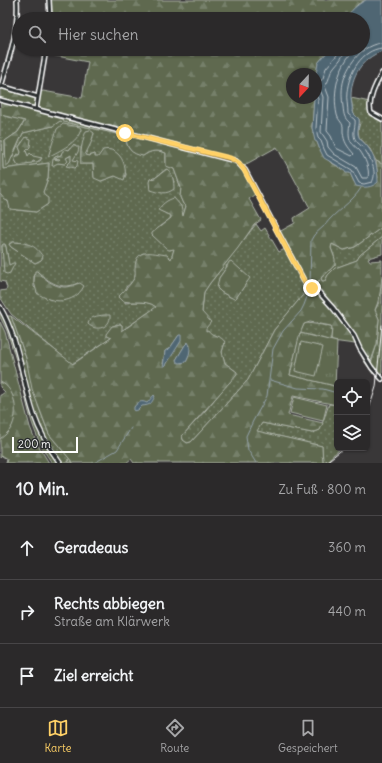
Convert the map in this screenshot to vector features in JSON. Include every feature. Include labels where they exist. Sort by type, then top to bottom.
[{"type":"main road","points":[[0,307],[13,334],[34,416],[45,441],[60,463]]},
{"type":"street","points":[[17,0],[18,12]]},
{"type":"street","points":[[49,0],[50,12]]},
{"type":"street","points":[[12,44],[0,87],[38,96]]},
{"type":"street","points":[[36,109],[45,56]]},
{"type":"street","points":[[382,73],[373,92],[370,109],[371,113],[382,119]]},
{"type":"street","points":[[0,100],[110,129],[230,158],[239,163],[304,281],[310,287],[316,289],[333,308],[354,336],[372,368],[382,379]]},
{"type":"green space","points":[[50,0],[366,0],[358,4],[351,12],[51,12]]},
{"type":"green space","points":[[56,56],[324,56],[318,63],[317,68],[286,68],[286,104],[314,104],[312,128],[320,150],[330,162],[350,173],[354,182],[378,178],[376,161],[382,164],[382,227],[355,247],[344,250],[332,244],[331,248],[335,259],[335,265],[321,278],[322,281],[325,281],[328,275],[335,268],[357,260],[360,255],[382,237],[382,254],[368,258],[370,261],[382,260],[382,279],[375,310],[379,319],[377,344],[371,361],[371,364],[375,370],[373,374],[355,344],[332,341],[331,326],[310,322],[304,324],[300,334],[290,375],[334,386],[334,404],[293,396],[288,415],[323,423],[320,430],[312,433],[262,423],[257,431],[322,446],[323,463],[134,463],[131,459],[126,463],[73,463],[49,434],[32,389],[26,358],[11,316],[73,364],[111,338],[106,336],[106,334],[112,326],[122,325],[122,331],[156,307],[146,303],[121,300],[118,297],[134,279],[136,261],[141,254],[150,253],[167,255],[171,259],[174,249],[167,249],[152,235],[152,233],[171,218],[171,216],[158,210],[167,201],[174,198],[181,206],[183,216],[186,206],[183,204],[180,197],[181,188],[174,169],[166,166],[166,153],[154,151],[143,156],[135,154],[128,147],[126,136],[60,121],[53,126],[23,133],[9,164],[6,166],[5,141],[18,132],[25,121],[1,115],[0,87],[37,97],[38,93],[43,91],[82,98],[88,62]],"holes":[[[277,147],[310,208],[294,218],[295,223],[279,232],[306,280],[311,285],[320,280],[312,288],[307,290],[274,330],[248,380],[191,442],[187,443],[183,440],[182,436],[237,374],[237,372],[225,363],[222,352],[225,342],[208,330],[206,331],[206,328],[211,322],[202,312],[204,292],[254,225],[261,220],[249,199],[255,194],[241,167]],[[179,335],[166,365],[163,364],[165,351],[170,348]],[[185,345],[190,345],[186,362],[182,363],[176,360]]]},
{"type":"green space","points":[[351,98],[370,102],[370,111],[382,119],[382,164],[376,161],[370,149],[359,137],[358,130],[360,123],[359,119],[352,112]]},
{"type":"green space","points":[[0,107],[126,136],[128,147],[132,152],[143,156],[154,151],[166,153],[166,165],[174,169],[181,188],[180,197],[183,204],[186,205],[183,217],[159,210],[171,216],[171,218],[156,229],[152,235],[174,249],[171,260],[143,253],[137,259],[136,273],[132,282],[126,287],[125,303],[146,302],[157,307],[121,331],[122,325],[116,324],[111,338],[72,364],[11,314],[0,297],[0,291],[6,290],[7,288],[5,282],[0,281],[0,194],[16,210],[36,212],[48,204],[43,192],[48,178],[49,163],[3,169],[2,142],[0,141]],"holes":[[[25,120],[53,126],[23,133],[12,158],[5,158],[5,141],[18,132]],[[93,137],[84,155],[89,156],[95,154],[95,158],[99,157],[103,150],[123,163],[126,175],[124,179],[115,176],[101,181],[94,177],[93,164],[81,164],[81,147]],[[22,142],[27,149],[26,151],[28,157],[42,158],[40,161],[18,165],[15,160],[17,155],[20,155],[21,152],[19,147]],[[71,148],[76,148],[73,160],[66,166],[71,161],[72,155],[66,158],[65,164],[58,163],[60,159],[55,157]],[[166,169],[170,171],[174,182],[150,188],[150,179],[155,178]],[[13,242],[27,244],[39,252],[41,260],[35,263],[11,247],[9,244]],[[3,244],[6,247],[9,265],[5,273]],[[37,271],[46,279],[61,286],[78,283],[50,300],[34,287],[34,274]]]},
{"type":"green space","points":[[63,124],[80,127],[81,129],[79,134],[68,146],[48,157],[57,129]]},
{"type":"green space","points":[[90,130],[94,133],[85,155],[89,156],[95,154],[95,157],[98,157],[103,150],[114,151],[124,163],[124,180],[115,176],[101,181],[94,178],[93,164],[81,164],[83,139],[86,131]]},
{"type":"green space","points":[[26,137],[31,139],[30,147],[26,151],[28,156],[30,153],[33,156],[42,158],[37,162],[33,161],[32,163],[18,165],[15,160],[17,155],[20,155],[21,152],[19,147]]},
{"type":"green space","points":[[0,141],[2,141],[3,169],[49,163],[48,178],[43,192],[48,198],[48,204],[36,212],[10,209],[8,201],[5,200],[0,194]]},
{"type":"green space","points":[[74,144],[76,147],[79,147],[73,160],[78,161],[75,168],[66,166],[71,161],[71,155],[66,158],[68,161],[65,164],[58,163],[52,166],[53,159],[60,159],[54,158],[55,157],[61,155],[66,149],[69,150]]},
{"type":"green space","points":[[167,169],[172,175],[174,189],[162,193],[150,190],[150,179],[155,178]]},
{"type":"green space","points":[[256,224],[261,231],[265,228],[279,252],[285,249],[307,290],[274,330],[248,380],[191,442],[187,443],[183,440],[182,436],[206,410],[237,372],[225,363],[222,352],[225,342],[206,331],[202,312],[204,292]],"holes":[[[227,265],[247,282],[236,298],[230,297],[221,292],[219,278]]]},
{"type":"green space","points":[[382,227],[382,237],[360,255],[357,260],[338,267],[328,275],[325,281],[322,281],[321,278],[335,265],[331,248],[332,244],[344,250],[355,247]]},
{"type":"green space","points":[[13,242],[34,247],[43,257],[35,263],[11,247],[9,244]]},
{"type":"green space","points":[[3,244],[5,244],[6,247],[9,265],[15,263],[10,273],[7,274],[4,273]]},
{"type":"green space","points":[[231,261],[250,278],[234,299],[217,288],[219,278]]},
{"type":"green space","points":[[35,271],[37,271],[49,282],[61,287],[67,287],[80,283],[84,286],[75,297],[62,301],[49,299],[37,293],[34,282]]},
{"type":"green space","points":[[382,277],[382,378],[371,364],[377,344],[379,319],[375,310],[379,302]]},
{"type":"green space","points":[[0,309],[9,327],[19,361],[16,360],[7,331],[0,317]]},
{"type":"green space","points":[[110,315],[110,319],[106,326],[95,328],[88,324],[90,319],[96,316]]},
{"type":"green space","points":[[7,316],[11,316],[26,358],[39,408],[49,434],[73,463],[69,463],[68,459],[68,463],[63,463],[52,449],[38,422],[16,340]]},
{"type":"green space","points":[[0,322],[5,332],[30,427],[36,442],[49,463],[6,463],[7,459],[2,456],[0,458],[0,439],[11,428],[14,418],[13,396],[0,382]]},
{"type":"green space","points":[[307,323],[331,326],[332,341],[300,333],[304,324]]},
{"type":"green space","points":[[300,333],[337,342],[334,386],[290,375]]},
{"type":"green space","points":[[301,342],[323,347],[316,376],[295,371]]},
{"type":"green space","points":[[19,361],[35,423],[52,454],[59,463],[52,463],[42,447],[32,422],[23,380],[21,380],[19,372],[21,371],[19,370],[17,363]]},
{"type":"green space","points":[[0,382],[10,390],[13,396],[15,416],[11,428],[0,439],[0,395],[5,392],[0,387]]},
{"type":"green space","points":[[294,397],[327,405],[323,421],[290,413]]},
{"type":"green space","points":[[329,404],[334,405],[334,451],[338,451],[328,460],[323,462],[322,446],[256,431],[262,423],[312,433],[320,430]]},
{"type":"water","points":[[366,0],[382,0],[382,51],[375,54],[363,63],[353,82],[351,97],[352,112],[359,119],[358,135],[370,150],[376,163],[378,182],[371,186],[365,187],[356,186],[350,173],[346,173],[343,169],[324,158],[317,142],[315,141],[312,128],[314,104],[322,104],[322,68],[317,68],[318,63],[324,56],[370,56],[370,12],[351,12]]},
{"type":"water","points":[[179,335],[181,335],[181,341],[166,365],[163,367],[165,351],[170,348]]},
{"type":"water","points":[[188,342],[190,349],[187,360],[186,362],[179,363],[176,360]]},
{"type":"water","points":[[154,395],[153,401],[150,404],[142,406],[138,410],[134,411],[134,407],[137,404],[140,402],[147,403]]},
{"type":"waterway","points":[[325,225],[353,198],[361,188]]},
{"type":"waterway","points":[[310,286],[311,240],[314,235],[324,226]]},
{"type":"waterway","points":[[256,463],[248,450],[246,436],[267,396],[273,349],[283,331],[301,311],[310,289]]},
{"type":"waterway","points":[[270,380],[298,388],[323,389],[334,392]]},
{"type":"waterway","points":[[94,463],[117,450],[131,428]]},
{"type":"railway","points":[[370,406],[376,387],[382,325]]},
{"type":"railway","points":[[325,463],[340,451]]},
{"type":"route","points":[[125,133],[236,160],[244,170],[304,281],[308,287],[312,288]]}]
